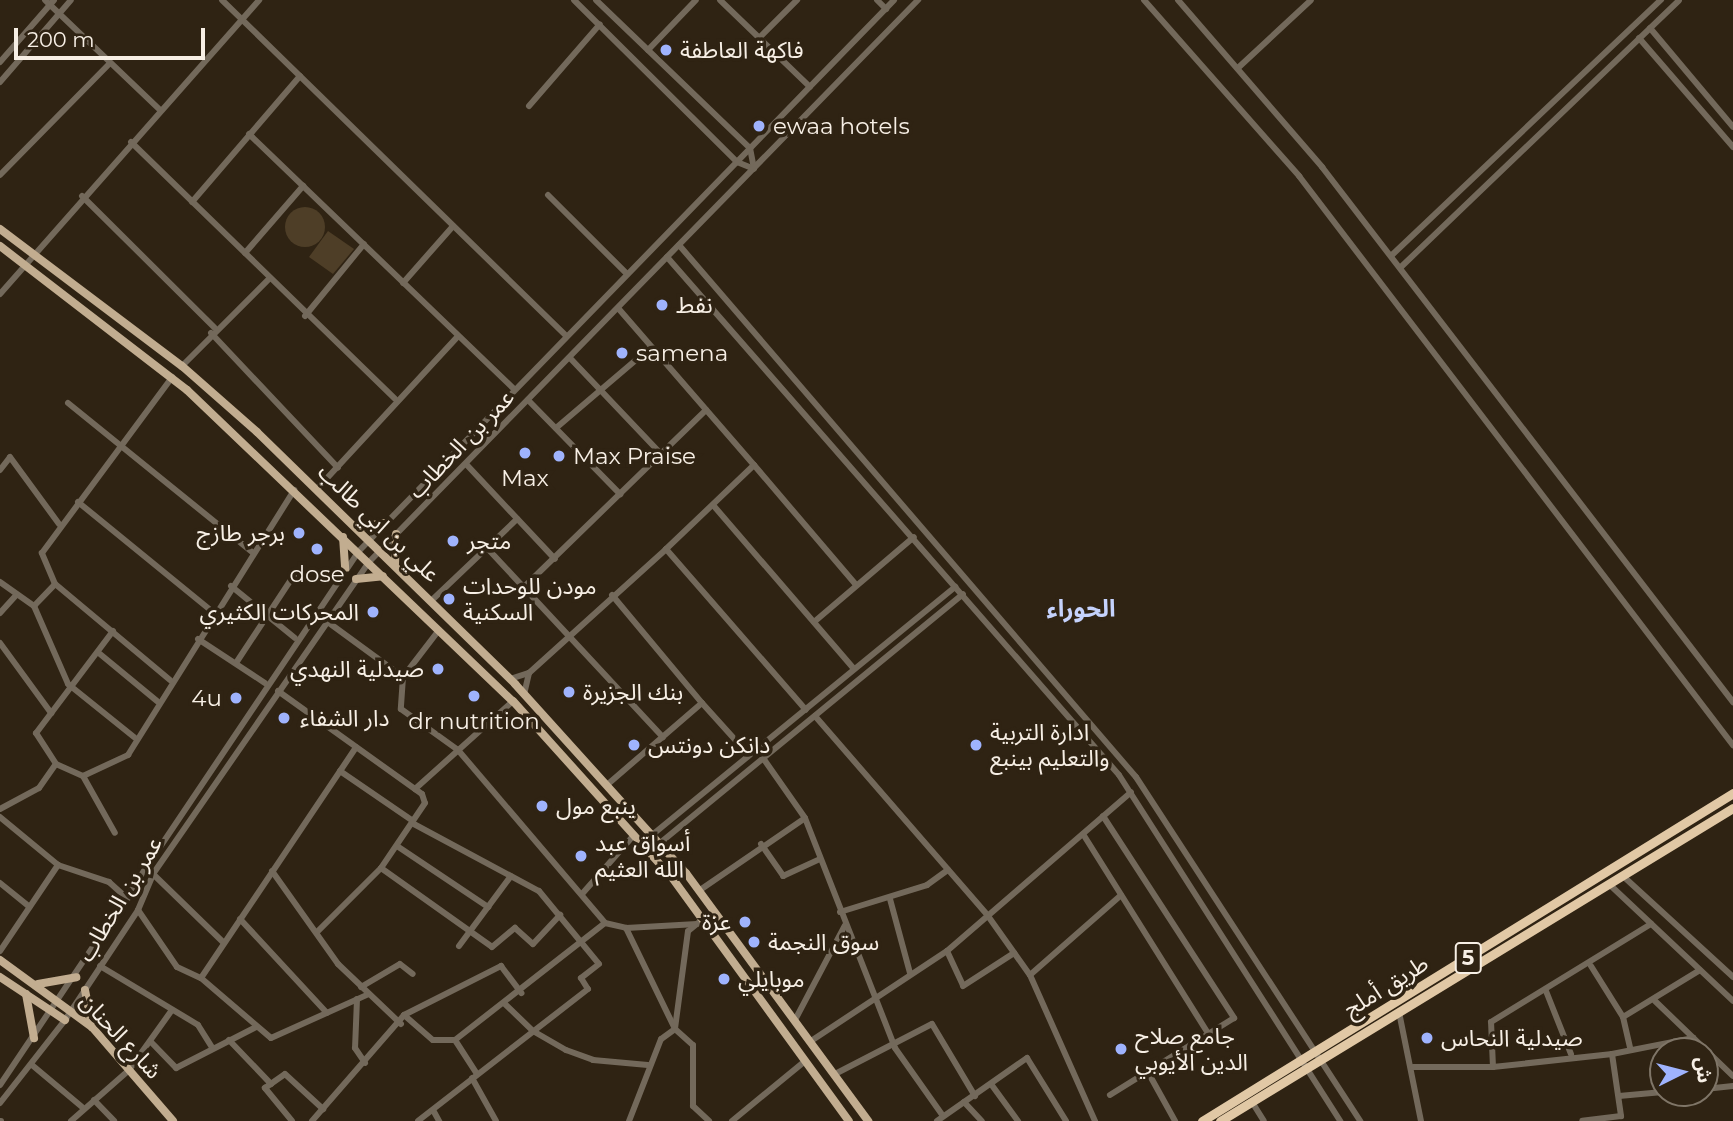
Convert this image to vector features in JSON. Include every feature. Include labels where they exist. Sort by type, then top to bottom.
[{"type":"highway","name":"طريق أملج","points":[[1202,1121],[1733,793]]},
{"type":"highway","name":"طريق أملج","points":[[1220,1121],[1323,1061],[1733,808]]},
{"type":"main road","name":"علي بن ابي طالب","points":[[0,229],[182,366],[317,489],[510,679],[608,784],[699,890],[868,1121]]},
{"type":"main road","name":"علي بن ابي طالب","points":[[0,246],[172,377],[295,489],[513,701],[634,835],[849,1121]]},
{"type":"main road","points":[[353,524],[369,530],[385,523]]},
{"type":"main road","points":[[396,534],[391,550],[396,567]]},
{"type":"main road","points":[[342,535],[345,569]]},
{"type":"main road","points":[[356,579],[385,577]]},
{"type":"main road","name":"شارع الحنان","points":[[0,960],[61,1001],[92,1027],[173,1121]]},
{"type":"main road","points":[[35,984],[76,977]]},
{"type":"main road","name":"شارع الحنان","points":[[0,978],[65,1020]]},
{"type":"main road","points":[[85,990],[92,1027]]},
{"type":"main road","points":[[26,994],[34,1038]]},
{"type":"street","points":[[0,82],[71,0]]},
{"type":"street","points":[[222,0],[566,336]]},
{"type":"street","points":[[0,293],[32,251],[259,0]]},
{"type":"street","points":[[574,0],[737,162],[754,169]]},
{"type":"street","points":[[596,0],[750,148],[754,169]]},
{"type":"street","points":[[648,50],[696,0]]},
{"type":"street","points":[[720,0],[810,87]]},
{"type":"street","points":[[759,38],[797,0]]},
{"type":"street","points":[[877,0],[886,9]]},
{"type":"street","name":"عمر بن الخطاب","points":[[0,1085],[61,1001],[295,638],[359,551],[894,0]]},
{"type":"street","name":"عمر بن الخطاب","points":[[0,1103],[72,1010],[138,910],[153,874],[325,620],[369,562],[918,0]]},
{"type":"street","points":[[1144,0],[1299,176],[1733,745]]},
{"type":"street","points":[[1178,0],[1239,66],[1392,255],[1733,702]]},
{"type":"street","points":[[1239,66],[1311,0]]},
{"type":"street","points":[[1392,255],[1661,0]]},
{"type":"street","points":[[1401,267],[1679,0]]},
{"type":"street","points":[[0,62],[50,1],[109,64],[160,110]]},
{"type":"street","points":[[529,106],[600,24]]},
{"type":"street","points":[[1650,28],[1733,127]]},
{"type":"street","points":[[1639,38],[1733,147]]},
{"type":"street","points":[[0,175],[109,64]]},
{"type":"street","points":[[192,202],[300,76]]},
{"type":"street","points":[[249,134],[514,390]]},
{"type":"street","points":[[131,142],[245,253],[305,316],[395,399]]},
{"type":"street","points":[[245,253],[303,186]]},
{"type":"street","points":[[548,195],[627,274]]},
{"type":"street","points":[[82,196],[213,331],[338,468]]},
{"type":"street","points":[[402,283],[453,226]]},
{"type":"street","points":[[305,316],[363,244]]},
{"type":"street","points":[[679,245],[1136,776],[1360,1121]]},
{"type":"street","points":[[667,257],[914,537],[1131,792],[1309,1068],[1340,1121]]},
{"type":"street","points":[[182,366],[213,331],[268,279]]},
{"type":"street","points":[[618,308],[856,585]]},
{"type":"street","points":[[317,489],[338,468],[395,399],[458,336]]},
{"type":"street","points":[[556,428],[650,348]]},
{"type":"street","points":[[570,358],[661,454]]},
{"type":"street","points":[[170,680],[55,584],[42,554],[59,524],[172,377]]},
{"type":"street","points":[[528,400],[620,494]]},
{"type":"street","points":[[68,403],[253,553]]},
{"type":"street","points":[[524,587],[706,410]]},
{"type":"street","points":[[0,470],[10,457],[59,524]]},
{"type":"street","points":[[466,464],[555,559]]},
{"type":"street","points":[[510,679],[529,673],[754,465]]},
{"type":"street","points":[[83,776],[128,755],[134,737],[295,489]]},
{"type":"street","points":[[78,502],[214,613]]},
{"type":"street","points":[[713,505],[854,669]]},
{"type":"street","points":[[431,601],[517,519]]},
{"type":"street","points":[[814,622],[914,537]]},
{"type":"street","points":[[488,549],[663,737]]},
{"type":"street","points":[[666,549],[806,709]]},
{"type":"street","points":[[236,663],[294,575]]},
{"type":"street","points":[[0,582],[34,606],[72,685],[134,737]]},
{"type":"street","points":[[34,606],[55,584]]},
{"type":"street","points":[[232,586],[265,617],[295,638]]},
{"type":"street","points":[[652,835],[955,587]]},
{"type":"street","points":[[660,844],[962,594]]},
{"type":"street","points":[[0,613],[16,595]]},
{"type":"street","points":[[612,595],[748,754]]},
{"type":"street","points":[[325,620],[403,677]]},
{"type":"street","points":[[439,630],[403,677],[401,709],[458,750],[605,923],[626,928],[700,921]]},
{"type":"street","points":[[113,631],[100,654],[72,685],[36,733],[56,764],[83,776],[114,833]]},
{"type":"street","points":[[198,639],[265,683]]},
{"type":"street","points":[[0,643],[51,713]]},
{"type":"street","points":[[100,654],[157,701]]},
{"type":"street","points":[[524,694],[529,673]]},
{"type":"street","points":[[278,691],[415,789],[425,803],[382,868],[317,932]]},
{"type":"street","points":[[415,789],[513,701]]},
{"type":"street","points":[[608,784],[702,703]]},
{"type":"street","points":[[815,716],[988,916],[1030,975],[1095,1121]]},
{"type":"street","points":[[201,978],[356,747]]},
{"type":"street","points":[[764,758],[805,818],[895,1048],[939,1120],[1027,1058],[1066,1121]]},
{"type":"street","points":[[0,809],[39,788],[56,764]]},
{"type":"street","points":[[340,771],[413,822],[539,891],[599,964],[581,978],[588,989],[418,1121]]},
{"type":"street","points":[[810,1041],[947,951],[1131,792]]},
{"type":"street","points":[[1103,816],[1234,1018],[1149,1074],[1110,1095]]},
{"type":"street","points":[[0,817],[58,864],[108,882],[128,899]]},
{"type":"street","points":[[699,890],[761,844],[805,818]]},
{"type":"street","points":[[1083,834],[1209,1035]]},
{"type":"street","points":[[582,894],[634,835]]},
{"type":"street","points":[[761,844],[783,876],[820,859]]},
{"type":"street","points":[[397,846],[488,907]]},
{"type":"street","points":[[0,950],[58,864]]},
{"type":"street","points":[[382,868],[492,947],[515,928],[533,944],[560,915]]},
{"type":"street","points":[[840,912],[890,899],[948,870]]},
{"type":"street","points":[[272,871],[361,987],[401,1024]]},
{"type":"street","points":[[153,874],[224,943]]},
{"type":"street","points":[[459,946],[512,876]]},
{"type":"street","points":[[1624,877],[1733,977]]},
{"type":"street","points":[[0,883],[30,907]]},
{"type":"street","points":[[1610,885],[1733,1001]]},
{"type":"street","points":[[1030,975],[1122,895]]},
{"type":"street","points":[[890,899],[910,973]]},
{"type":"street","points":[[138,910],[177,967],[201,978],[271,1038],[369,994]]},
{"type":"street","points":[[240,919],[327,1013]]},
{"type":"street","points":[[629,1121],[648,1065],[661,1039],[675,1030],[688,931],[700,921]]},
{"type":"street","points":[[404,1015],[433,1040],[455,1040],[521,993],[605,923]]},
{"type":"street","points":[[1493,1067],[1491,1022],[1591,966],[1651,924]]},
{"type":"street","points":[[794,1020],[845,925]]},
{"type":"street","points":[[626,928],[675,1030],[693,1045],[693,1106],[709,1121]]},
{"type":"street","points":[[947,951],[962,986],[1014,953]]},
{"type":"street","points":[[361,987],[400,964],[413,974]]},
{"type":"street","points":[[100,966],[198,1025],[211,1046]]},
{"type":"street","points":[[312,1121],[401,1024],[404,1015],[501,966],[521,993]]},
{"type":"street","points":[[1591,966],[1623,1017],[1630,1046]]},
{"type":"street","points":[[1623,1017],[1656,1001],[1700,970]]},
{"type":"street","points":[[1546,991],[1571,1055]]},
{"type":"street","points":[[357,999],[355,1048],[365,1063]]},
{"type":"street","points":[[1656,1001],[1692,1037]]},
{"type":"street","points":[[505,1004],[533,1031],[593,1060],[648,1065]]},
{"type":"street","points":[[73,1121],[82,1107],[129,1070],[152,1043],[172,1010]]},
{"type":"street","points":[[1399,1012],[1413,1067],[1421,1121]]},
{"type":"street","points":[[835,1074],[895,1048],[932,1024],[975,1096]]},
{"type":"street","points":[[152,1043],[176,1068],[211,1046],[256,1027]]},
{"type":"street","points":[[229,1040],[271,1084]]},
{"type":"street","points":[[455,1040],[496,1121]]},
{"type":"street","points":[[1413,1067],[1493,1067],[1612,1054],[1630,1046],[1649,1044]]},
{"type":"street","points":[[1582,1121],[1621,1116],[1612,1054]]},
{"type":"street","points":[[732,1121],[805,1061]]},
{"type":"street","points":[[1719,1063],[1733,1076]]},
{"type":"street","points":[[32,1065],[82,1107]]},
{"type":"street","points":[[292,1121],[265,1088],[285,1074],[323,1109]]},
{"type":"street","points":[[1149,1074],[1175,1121]]},
{"type":"street","points":[[991,1084],[1018,1121]]},
{"type":"street","points":[[1619,1096],[1649,1093]]},
{"type":"street","points":[[94,1100],[114,1121]]},
{"type":"street","points":[[964,1102],[982,1121]]},
{"type":"street","points":[[1252,1102],[1264,1121]]},
{"type":"street","points":[[433,1110],[439,1121]]},
{"type":"shaded area","points":[[305,207],[319,213],[325,227],[319,241],[305,247],[291,241],[285,227],[291,213]]},
{"type":"shaded area","points":[[328,231],[354,249],[333,274],[309,257]]},
{"type":"place","name":"فاكهة العاطفة","points":[[666,50]]},
{"type":"place","name":"ewaa hotels","points":[[759,126]]},
{"type":"place","name":"نفط","points":[[662,305]]},
{"type":"place","name":"samena","points":[[622,353]]},
{"type":"place","name":"Max","points":[[525,453]]},
{"type":"place","name":"Max Praise","points":[[559,456]]},
{"type":"place","name":"برجر طازج","points":[[299,533]]},
{"type":"place","name":"متجر","points":[[453,541]]},
{"type":"place","name":"dose","points":[[317,549]]},
{"type":"place","name":"مودن للوحدات السكنية","points":[[449,599]]},
{"type":"place","name":"المحركات الكثيري","points":[[373,612]]},
{"type":"place","name":"صيدلية النهدي","points":[[438,669]]},
{"type":"place","name":"بنك الجزيرة","points":[[569,692]]},
{"type":"place","name":"dr nutrition","points":[[474,696]]},
{"type":"place","name":"4u","points":[[236,698]]},
{"type":"place","name":"دار الشفاء","points":[[284,718]]},
{"type":"place","name":"دانكن دونتس","points":[[634,745]]},
{"type":"place","name":"ادارة التربية والتعليم بينبع","points":[[976,745]]},
{"type":"place","name":"ينبع مول","points":[[542,806]]},
{"type":"place","name":"أسواق عبد الله العثيم","points":[[581,856]]},
{"type":"place","name":"عزة","points":[[745,922]]},
{"type":"place","name":"سوق النجمة","points":[[754,942]]},
{"type":"place","name":"موبايلي","points":[[724,979]]},
{"type":"place","name":"صيدلية النحاس","points":[[1427,1038]]},
{"type":"place","name":"جامع صلاح الدين الأيوبي","points":[[1121,1049]]},
{"type":"district","name":"الحوراء","points":[[1081,609]]}]
